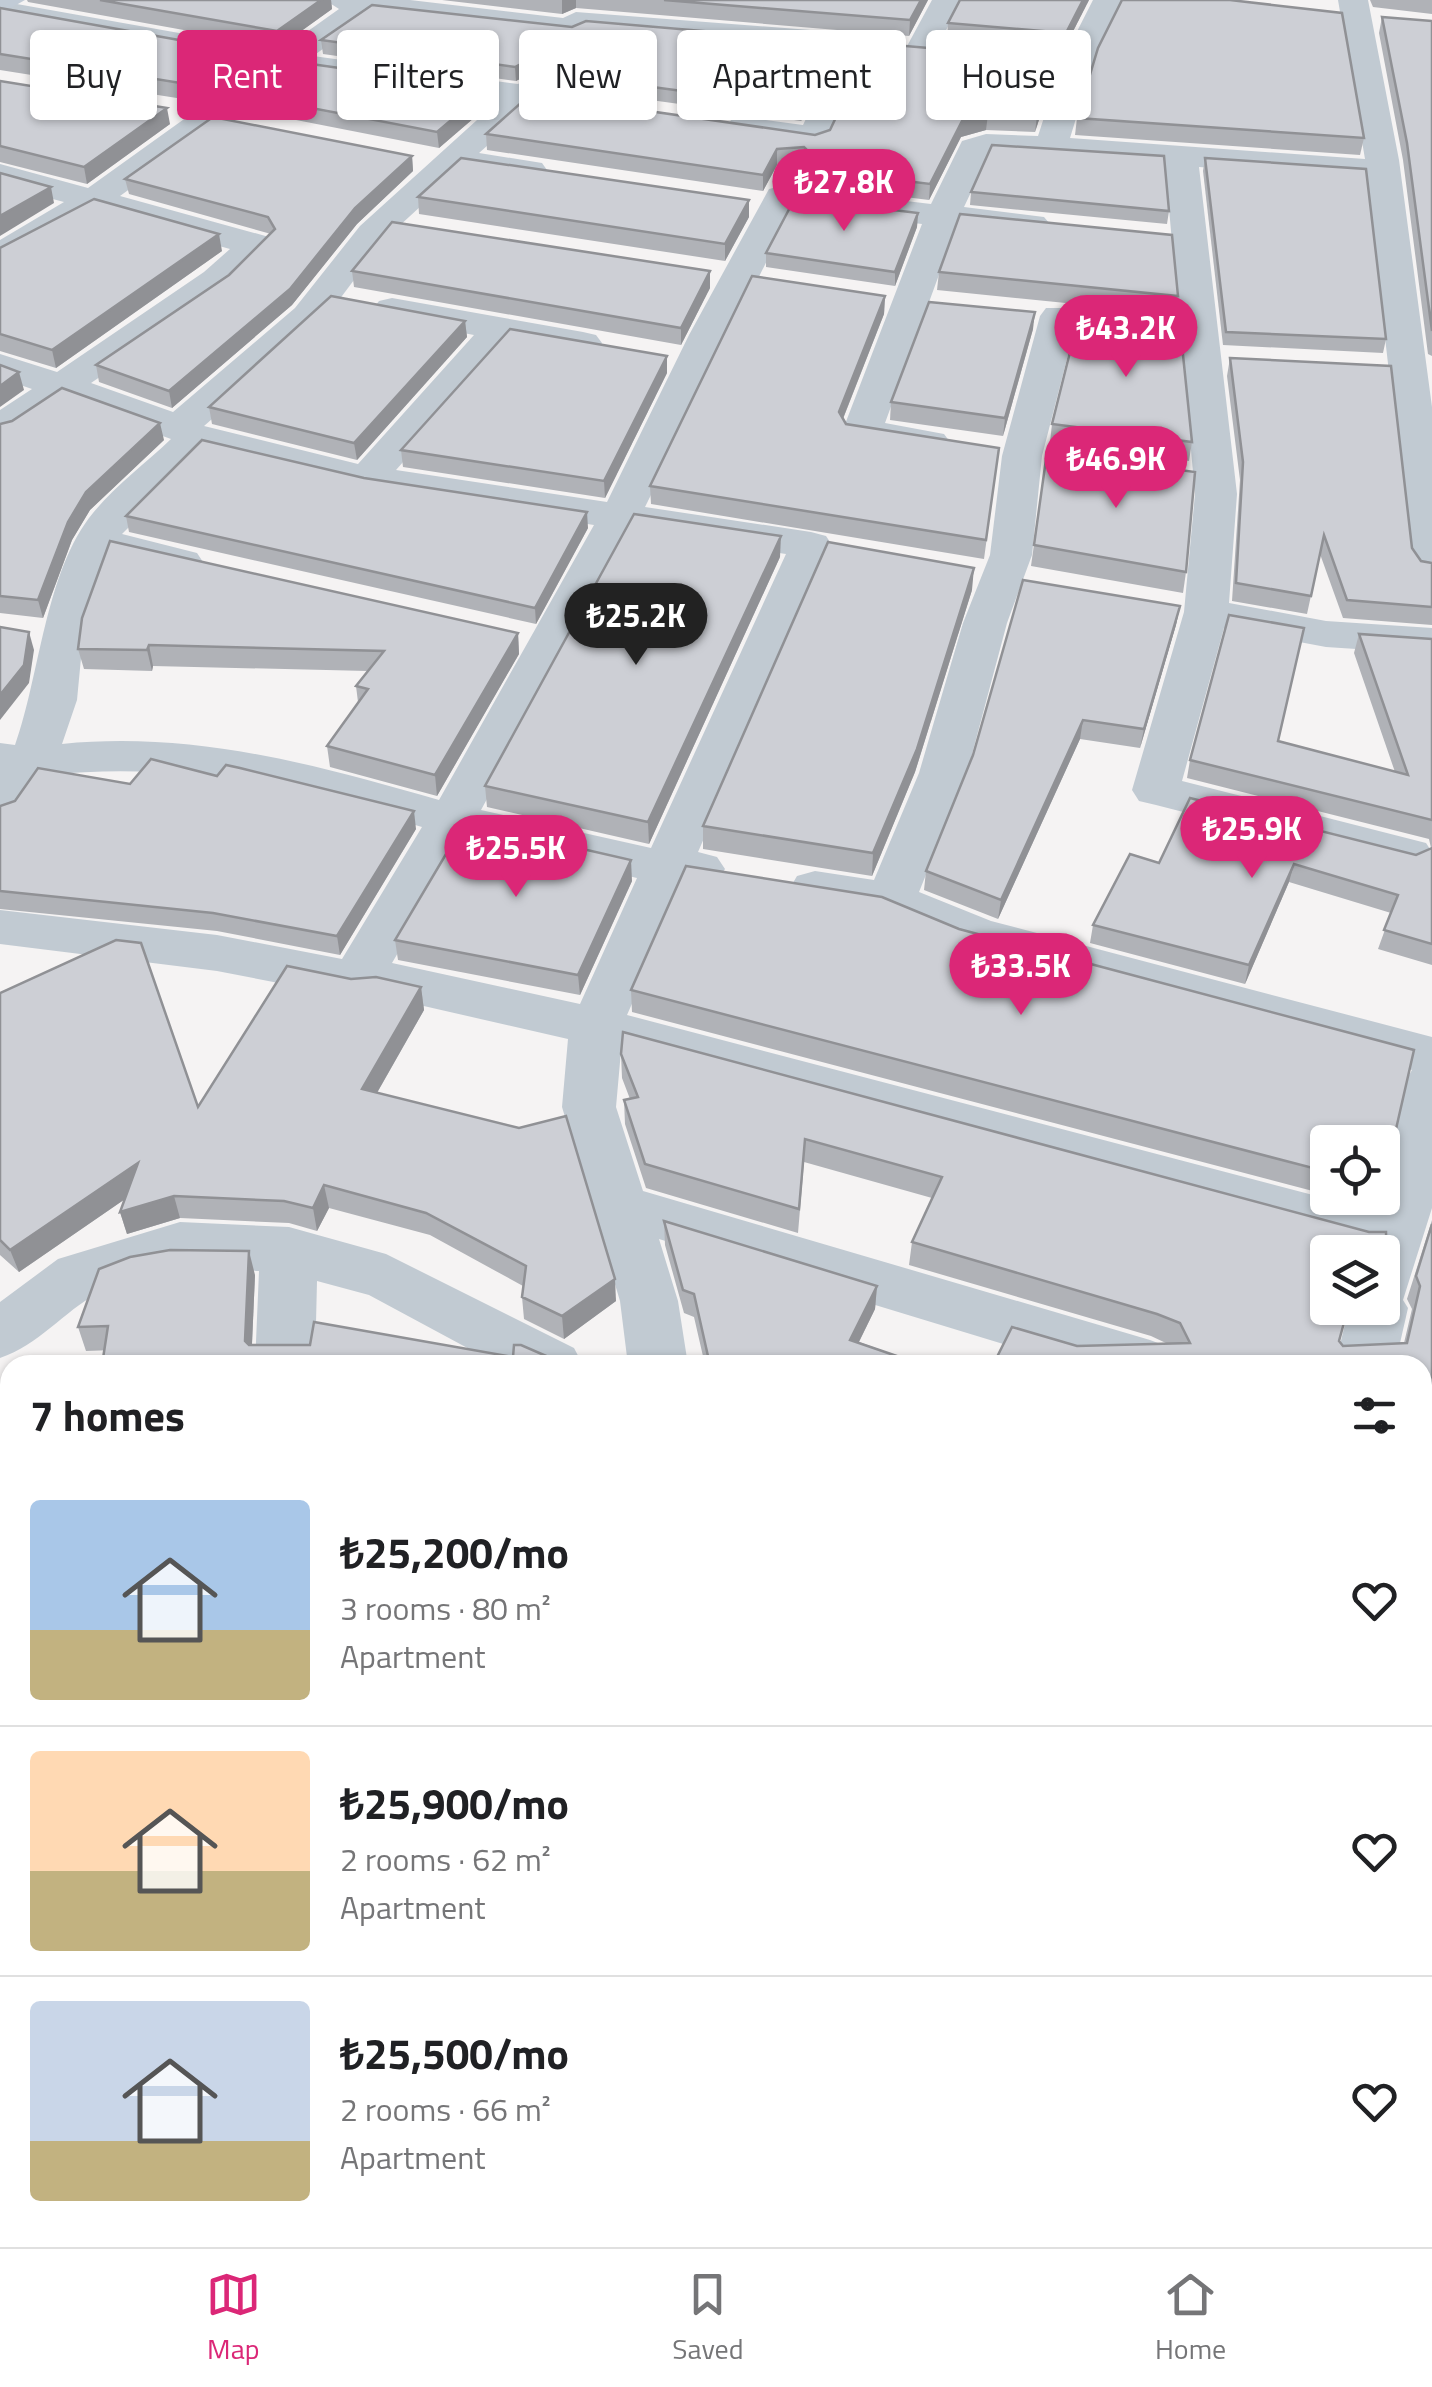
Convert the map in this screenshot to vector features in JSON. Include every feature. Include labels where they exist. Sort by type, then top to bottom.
[{"type":"main road","points":[[0,8],[10,0]]},
{"type":"street","points":[[922,48],[946,0]]},
{"type":"street","points":[[1091,35],[1108,0]]},
{"type":"street","points":[[317,36],[359,1],[580,17],[765,22],[802,30]]},
{"type":"street","points":[[0,8],[177,41]]},
{"type":"street","points":[[1318,13],[1354,9],[1394,22]]},
{"type":"street","points":[[1354,9],[1383,170],[1402,368],[1432,566]]},
{"type":"street","points":[[906,46],[926,48]]},
{"type":"street","points":[[317,66],[519,95]]},
{"type":"street","points":[[0,806],[16,760],[54,700],[60,637],[108,521],[187,433],[326,297],[345,266],[437,160],[519,102]]},
{"type":"street","points":[[172,111],[177,112]]},
{"type":"street","points":[[657,114],[670,116]]},
{"type":"street","points":[[0,255],[94,199],[206,120]]},
{"type":"street","points":[[226,120],[247,124]]},
{"type":"street","points":[[356,980],[449,819],[532,640],[618,519],[658,445],[675,360],[739,280],[765,201],[814,137],[822,120]]},
{"type":"street","points":[[1051,147],[1059,120]]},
{"type":"street","points":[[705,121],[814,137]]},
{"type":"street","points":[[1009,454],[862,432],[895,300],[943,216],[974,148],[986,144],[1051,147],[1383,170]]},
{"type":"street","points":[[1181,156],[1170,238],[1200,345],[1198,478],[1188,608],[1156,790],[1411,854]]},
{"type":"street","points":[[437,160],[564,174]]},
{"type":"street","points":[[0,174],[256,246],[217,280],[0,428]]},
{"type":"street","points":[[765,201],[1076,229]]},
{"type":"street","points":[[384,222],[423,228]]},
{"type":"street","points":[[326,297],[616,349]]},
{"type":"street","points":[[895,300],[954,304]]},
{"type":"street","points":[[890,900],[943,773],[1011,555],[1009,454],[1059,316]]},
{"type":"street","points":[[367,478],[500,328]]},
{"type":"street","points":[[0,365],[187,433],[367,478],[830,549],[666,868],[596,1026],[589,1107],[649,1301],[657,1355]]},
{"type":"street","points":[[98,540],[224,572]]},
{"type":"street","points":[[1188,608],[1326,634],[1432,641]]},
{"type":"street","points":[[15,631],[60,637]]},
{"type":"street","points":[[16,760],[110,754],[216,760],[295,774],[449,819],[666,868],[890,900],[976,934],[1432,1056]]},
{"type":"street","points":[[0,926],[216,954],[356,980],[380,978],[596,1026],[1310,1239]]},
{"type":"street","points":[[1396,1235],[1420,1150],[1432,1082]]},
{"type":"street","points":[[619,1206],[796,1255],[1118,1355]]},
{"type":"street","points":[[0,1334],[79,1275],[180,1244],[289,1250],[386,1277],[534,1355]]},
{"type":"street","points":[[285,1355],[289,1250]]},
{"type":"street","points":[[1367,1355],[1374,1325]]},
{"type":"building","points":[[100,0],[321,0],[278,30]]},
{"type":"building","points":[[664,0],[921,0],[910,20]]},
{"type":"building","points":[[960,0],[1083,0],[1068,30],[948,23]]},
{"type":"building","points":[[1122,0],[1230,0],[1342,13],[1364,138],[1091,119],[1091,71]]},
{"type":"building","points":[[372,5],[572,27],[586,21],[692,30],[677,30],[677,90],[657,88],[657,30],[519,30],[519,65],[515,67],[499,65],[499,30],[337,30],[337,42],[321,40]]},
{"type":"building","points":[[0,8],[123,30],[30,30],[30,59],[0,54]]},
{"type":"building","points":[[1382,17],[1432,21],[1432,331],[1407,143]]},
{"type":"building","points":[[157,36],[177,40],[177,82],[157,79]]},
{"type":"building","points":[[906,46],[926,48],[926,120],[966,120],[930,184],[808,169],[813,156],[804,147],[777,149],[763,175],[486,134],[519,105],[519,120],[657,120],[657,112],[677,115],[677,120],[711,120],[815,135],[830,130],[835,120],[906,120]]},
{"type":"building","points":[[317,65],[337,68],[337,113],[317,109]]},
{"type":"building","points":[[0,81],[30,86],[30,120],[150,120],[84,167],[0,146]]},
{"type":"building","points":[[209,120],[228,120],[412,156],[355,208],[290,289],[169,391],[96,365],[229,275],[275,229],[268,217],[125,179]]},
{"type":"building","points":[[374,120],[451,120],[437,132]]},
{"type":"building","points":[[992,145],[1164,156],[1169,211],[971,192]]},
{"type":"building","points":[[461,158],[749,200],[725,244],[418,197]]},
{"type":"building","points":[[1205,158],[1366,169],[1386,339],[1226,332]]},
{"type":"building","points":[[0,173],[51,187],[0,216]]},
{"type":"building","points":[[795,198],[918,213],[895,272],[766,253]]},
{"type":"building","points":[[94,199],[219,234],[52,350],[0,334],[0,248]]},
{"type":"building","points":[[960,214],[1172,235],[1178,296],[939,272]]},
{"type":"building","points":[[392,222],[710,271],[681,328],[352,271]]},
{"type":"building","points":[[752,276],[885,296],[839,412],[846,424],[999,448],[986,540],[650,486]]},
{"type":"building","points":[[331,296],[465,321],[354,443],[209,407]]},
{"type":"building","points":[[929,302],[1035,312],[1005,418],[891,402]]},
{"type":"building","points":[[1079,316],[1180,326],[1192,442],[1052,424]]},
{"type":"building","points":[[510,329],[667,356],[604,481],[401,450]]},
{"type":"building","points":[[1230,358],[1391,366],[1412,548],[1421,561],[1432,563],[1432,607],[1347,600],[1324,535],[1311,596],[1236,583],[1243,462]]},
{"type":"building","points":[[0,365],[19,372],[0,386]]},
{"type":"building","points":[[62,388],[160,423],[86,492],[68,522],[38,600],[0,596],[0,424],[12,421]]},
{"type":"building","points":[[202,440],[364,478],[587,512],[535,608],[126,516]]},
{"type":"building","points":[[1047,452],[1195,472],[1186,572],[1034,545]]},
{"type":"building","points":[[634,514],[781,536],[648,822],[485,786]]},
{"type":"building","points":[[110,541],[518,633],[435,775],[327,746],[368,689],[356,686],[384,651],[149,645],[147,650],[78,649],[82,618]]},
{"type":"building","points":[[828,542],[974,568],[917,749],[873,853],[703,826]]},
{"type":"building","points":[[1023,580],[1180,606],[1144,729],[1083,720],[1001,900],[926,871],[973,755]]},
{"type":"building","points":[[1229,615],[1304,628],[1278,741],[1408,775],[1359,634],[1432,639],[1432,820],[1190,760]]},
{"type":"building","points":[[0,627],[29,632],[24,665],[0,695]]},
{"type":"building","points":[[151,759],[217,776],[226,765],[414,811],[337,936],[213,913],[0,891],[0,806],[15,801],[38,768],[130,784]]},
{"type":"building","points":[[1190,798],[1416,855],[1432,848],[1432,944],[1384,930],[1398,895],[1294,864],[1249,965],[1093,925],[1130,854],[1159,863]]},
{"type":"building","points":[[465,822],[631,860],[578,975],[395,940]]},
{"type":"building","points":[[686,866],[882,897],[959,929],[1414,1050],[1397,1125],[1310,1125],[1310,1167],[631,990]]},
{"type":"building","points":[[116,940],[141,943],[198,1107],[287,966],[421,987],[362,1089],[519,1128],[566,1116],[615,1279],[562,1316],[522,1297],[526,1266],[426,1213],[324,1185],[313,1208],[284,1201],[174,1196],[120,1212],[138,1163],[10,1250],[0,1240],[0,993]]},
{"type":"building","points":[[623,1032],[1369,1232],[1386,1232],[1386,1235],[1310,1235],[1310,1325],[1343,1325],[1339,1341],[1343,1346],[1407,1343],[1420,1286],[1416,1276],[1432,1224],[1432,1355],[998,1355],[1012,1327],[1077,1346],[1190,1343],[1180,1323],[1157,1314],[912,1242],[942,1177],[805,1139],[799,1209],[645,1164],[624,1100],[638,1097],[621,1054]]},
{"type":"building","points":[[664,1221],[877,1286],[850,1340],[894,1355],[708,1355],[694,1294],[683,1290]]},
{"type":"building","points":[[170,1250],[249,1251],[245,1341],[249,1345],[310,1345],[314,1322],[502,1355],[104,1355],[108,1326],[78,1327],[99,1269],[130,1257]]},
{"type":"building","points":[[514,1345],[544,1355],[513,1355]]}]
